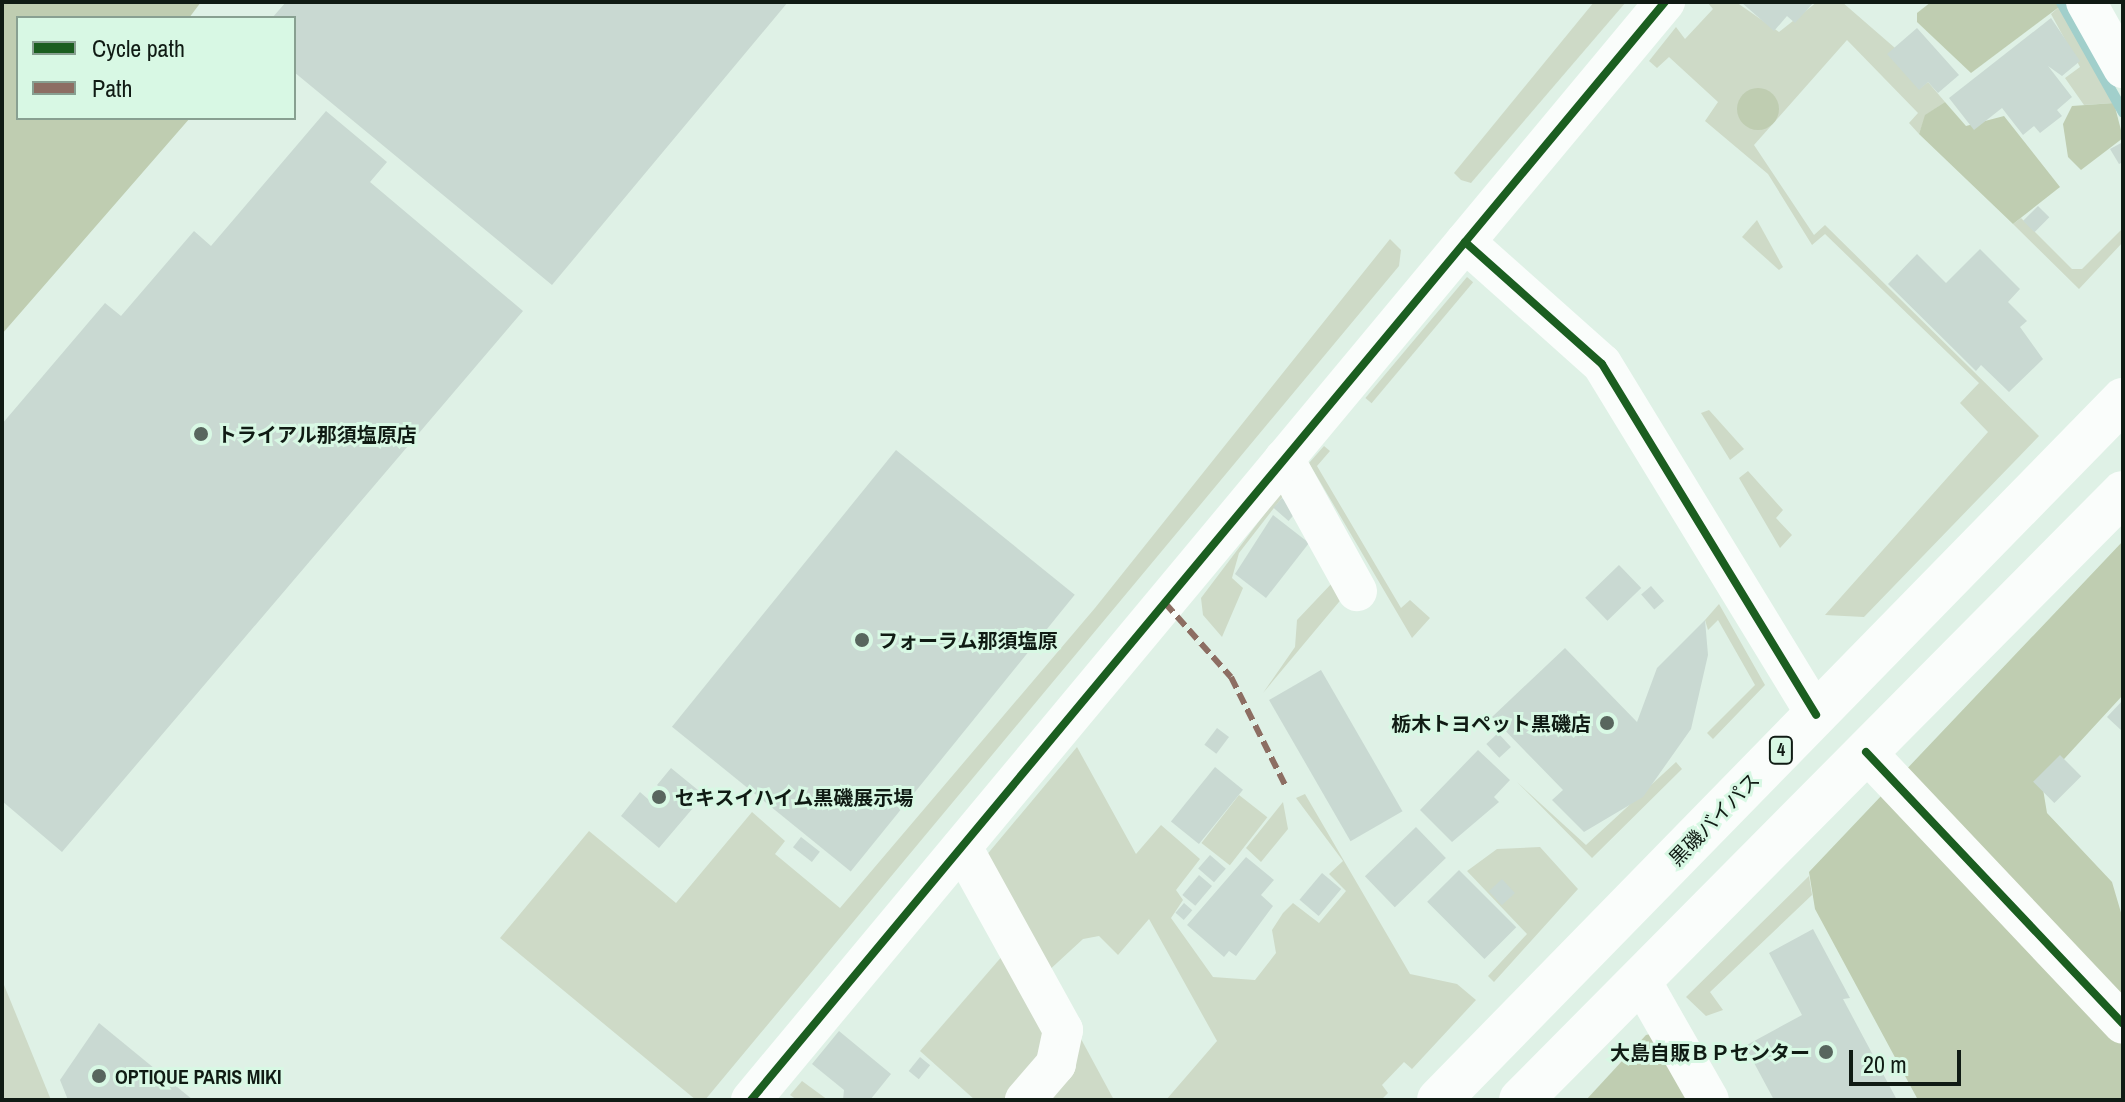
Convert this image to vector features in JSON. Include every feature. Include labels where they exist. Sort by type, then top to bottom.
[{"type":"highway","name":"黒磯バイパス","points":[[1439,1100],[2123,400]]},
{"type":"highway","points":[[1521,1100],[2123,493]]},
{"type":"street","points":[[751,1100],[1665,2]]},
{"type":"street","points":[[2086,2],[2123,68]]},
{"type":"street","points":[[1465,242],[1602,364],[1816,715]]},
{"type":"street","points":[[1284,459],[1357,591]]},
{"type":"street","points":[[1866,752],[2123,1024]]},
{"type":"street","points":[[962,847],[1063,1030],[1056,1064],[1025,1100]]},
{"type":"street","points":[[1640,979],[1709,1100]]},
{"type":"green space","points":[[2,2],[201,2],[190,16],[16,16],[16,120],[188,120],[2,334]]},
{"type":"green space","points":[[1594,2],[1626,2],[1471,183],[1461,180],[1454,173]]},
{"type":"green space","points":[[1707,2],[1736,2],[1779,32],[1817,2],[1842,2],[1895,48],[1919,89],[1928,82],[1945,102],[1926,115],[1919,134],[1909,123],[1918,113],[1847,40],[1754,145],[1814,235],[1825,225],[2039,436],[1864,617],[1825,615],[1988,432],[1960,403],[1979,383],[1825,234],[1812,245],[1768,174],[1705,121],[1718,102],[1669,57],[1657,68],[1649,61],[1676,27],[1685,39],[1713,9]]},
{"type":"green space","points":[[1931,2],[2056,2],[2059,7],[1971,73],[1917,22],[1917,13]]},
{"type":"green space","points":[[2059,7],[2114,103],[2084,105],[2065,78],[2080,67],[2051,14]]},
{"type":"green space","points":[[1758,88],[1773,94],[1779,109],[1773,124],[1758,130],[1743,124],[1737,109],[1743,94]]},
{"type":"green space","points":[[1945,102],[1966,126],[2004,116],[2060,187],[2013,224],[1919,134],[1925,115]]},
{"type":"green space","points":[[2114,103],[2123,138],[2081,170],[2068,157],[2063,124],[2072,106]]},
{"type":"green space","points":[[2021,218],[2072,269],[2082,269],[2122,229],[2123,242],[2079,289],[2013,224]]},
{"type":"green space","points":[[1757,220],[1783,267],[1779,270],[1742,237]]},
{"type":"green space","points":[[1390,239],[1401,250],[1399,266],[705,1100],[696,1100],[500,938],[589,831],[676,903],[752,812],[785,841],[775,854],[840,908],[1095,608]]},
{"type":"green space","points":[[1467,277],[1473,282],[1372,403],[1365,398]]},
{"type":"green space","points":[[1709,410],[1744,449],[1730,460],[1701,413]]},
{"type":"green space","points":[[1324,446],[1330,451],[1317,466],[1401,608],[1410,600],[1430,618],[1412,638],[1309,463]]},
{"type":"green space","points":[[1748,471],[1783,510],[1776,518],[1792,535],[1780,548],[1739,478]]},
{"type":"green space","points":[[1288,483],[1349,590],[1263,693],[1295,647],[1297,620],[1333,582],[1284,495],[1239,553],[1232,578],[1243,588],[1222,637],[1203,615],[1201,598]]},
{"type":"green space","points":[[2123,541],[2123,695],[2042,783],[2047,813],[2112,882],[2122,916],[2123,1100],[1918,1100],[1815,909],[1809,872]]},
{"type":"green space","points":[[1719,604],[1765,685],[1713,739],[1707,733],[1755,685],[1718,620],[1708,630],[1705,620]]},
{"type":"green space","points":[[1077,747],[1136,854],[1161,825],[1200,859],[1176,890],[1183,900],[1171,918],[1213,977],[1255,980],[1276,953],[1272,930],[1293,903],[1319,923],[1346,891],[1329,874],[1343,861],[1296,798],[1305,794],[1410,974],[1457,984],[1476,1000],[1412,1069],[1404,1062],[1382,1085],[1388,1093],[1381,1100],[1166,1100],[1217,1041],[1149,919],[1118,955],[1099,936],[1083,939],[1045,974],[985,857]]},
{"type":"green space","points":[[1676,762],[1682,769],[1592,858],[1517,782],[1586,845]]},
{"type":"green space","points":[[1239,795],[1267,817],[1230,865],[1201,843]]},
{"type":"green space","points":[[1283,802],[1288,829],[1261,862],[1246,848]]},
{"type":"green space","points":[[1540,847],[1578,889],[1494,982],[1488,976],[1527,934],[1467,871],[1497,849]]},
{"type":"green space","points":[[1809,876],[1812,895],[1710,992],[1723,1010],[1706,1016],[1686,997]]},
{"type":"green space","points":[[1010,947],[1053,1028],[1013,1100],[975,1100],[920,1051]]},
{"type":"green space","points":[[2,980],[51,1100],[2,1100]]},
{"type":"green space","points":[[1067,1013],[1114,1100],[1039,1100]]},
{"type":"green space","points":[[1658,1032],[1696,1100],[1586,1100],[1646,1035]]},
{"type":"green space","points":[[802,1081],[828,1100],[797,1100],[790,1095]]},
{"type":"building","points":[[286,2],[788,2],[552,285],[296,74],[296,16],[274,16]]},
{"type":"building","points":[[1741,2],[1814,2],[1795,23],[1787,16],[1774,31]]},
{"type":"building","points":[[2051,18],[2080,61],[2062,76],[2048,66],[2072,97],[2057,110],[2062,116],[2040,133],[2034,126],[2023,135],[2002,108],[1974,130],[1949,98]]},
{"type":"building","points":[[1917,28],[1959,75],[1938,93],[1928,82],[1919,90],[1887,54]]},
{"type":"building","points":[[326,111],[387,162],[370,182],[523,311],[62,852],[2,801],[2,424],[105,303],[121,316],[194,231],[211,246]]},
{"type":"building","points":[[2123,142],[2123,162],[2119,164],[2110,149]]},
{"type":"building","points":[[2038,206],[2049,217],[2034,232],[2023,221]]},
{"type":"building","points":[[1980,249],[2020,289],[2008,302],[2027,321],[2020,327],[2043,359],[2009,392],[1981,365],[1976,371],[1888,284],[1917,254],[1946,283]]},
{"type":"building","points":[[896,450],[1075,595],[851,871],[672,727]]},
{"type":"building","points":[[1282,498],[1297,511],[1289,521],[1273,508]]},
{"type":"building","points":[[1273,515],[1309,543],[1266,598],[1235,574]]},
{"type":"building","points":[[1619,565],[1641,588],[1607,621],[1585,598]]},
{"type":"building","points":[[1651,586],[1664,601],[1654,610],[1641,595]]},
{"type":"building","points":[[1705,620],[1708,655],[1691,729],[1643,797],[1584,832],[1552,800],[1563,790],[1492,717],[1565,648],[1637,722],[1657,668]]},
{"type":"building","points":[[1321,670],[1402,811],[1351,841],[1269,700]]},
{"type":"building","points":[[2123,700],[2123,732],[2107,717]]},
{"type":"building","points":[[1217,728],[1229,737],[1216,754],[1204,745]]},
{"type":"building","points":[[1498,733],[1511,747],[1499,758],[1486,744]]},
{"type":"building","points":[[1478,750],[1510,780],[1494,797],[1499,802],[1452,842],[1420,810]]},
{"type":"building","points":[[2060,755],[2081,776],[2054,803],[2033,782]]},
{"type":"building","points":[[1215,767],[1243,790],[1199,844],[1171,821]]},
{"type":"building","points":[[671,768],[704,795],[659,848],[621,816],[640,792],[657,807],[667,794],[657,785]]},
{"type":"building","points":[[1416,827],[1446,858],[1395,907],[1365,876]]},
{"type":"building","points":[[801,837],[820,852],[812,862],[793,847]]},
{"type":"building","points":[[1210,855],[1226,869],[1214,882],[1198,869]]},
{"type":"building","points":[[1246,857],[1274,880],[1261,895],[1273,906],[1236,956],[1229,951],[1224,957],[1187,925]]},
{"type":"building","points":[[1459,870],[1516,927],[1484,959],[1427,902]]},
{"type":"building","points":[[1322,873],[1341,889],[1319,916],[1300,900]]},
{"type":"building","points":[[1199,875],[1212,886],[1195,906],[1182,895]]},
{"type":"building","points":[[1502,879],[1515,893],[1502,905],[1489,891]]},
{"type":"building","points":[[1184,903],[1192,910],[1184,920],[1175,913]]},
{"type":"building","points":[[1813,929],[1850,998],[1843,999],[1897,1100],[1774,1100],[1745,1046],[1802,1015],[1769,953]]},
{"type":"building","points":[[99,1023],[193,1100],[68,1100],[60,1080]]},
{"type":"building","points":[[839,1031],[891,1074],[870,1100],[843,1100],[844,1090],[812,1064]]},
{"type":"building","points":[[920,1057],[930,1065],[919,1079],[909,1071]]},
{"type":"waterway","points":[[2061,2],[2123,112]]},
{"type":"marked path","points":[[1165,603],[1231,677],[1286,787]]},
{"type":"cycle path","points":[[751,1100],[1665,2]]},
{"type":"cycle path","points":[[1465,242],[1602,364],[1816,715]]},
{"type":"cycle path","points":[[1866,752],[2123,1024]]},
{"type":"place","name":"トライアル那須塩原店","points":[[201,434]]},
{"type":"place","name":"フォーラム那須塩原","points":[[862,640]]},
{"type":"place","name":"栃木トヨペット黒磯店","points":[[1607,723]]},
{"type":"place","name":"セキスイハイム黒磯展示場","points":[[659,797]]},
{"type":"place","name":"大島自販ＢＰセンター","points":[[1826,1052]]},
{"type":"place","name":"OPTIQUE PARIS MIKI","points":[[99,1076]]}]
